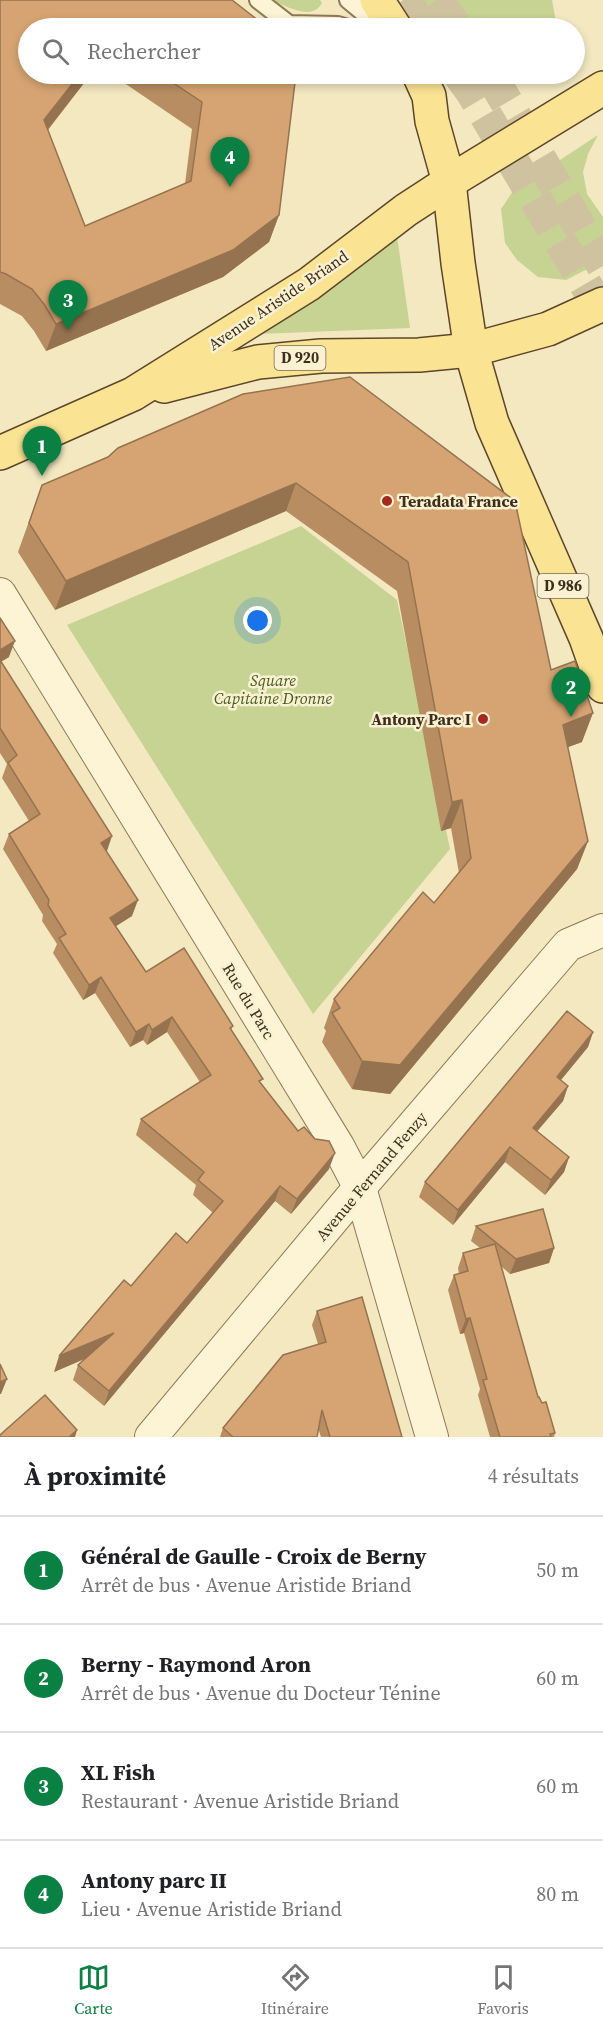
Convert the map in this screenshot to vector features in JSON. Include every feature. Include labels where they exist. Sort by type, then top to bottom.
[{"type":"main road","points":[[377,0],[389,18]]},
{"type":"main road","name":"D 986","points":[[424,84],[429,96],[432,121],[449,182],[471,350],[492,423],[586,638],[603,686]]},
{"type":"main road","name":"D 920","points":[[449,182],[603,88]]},
{"type":"main road","name":"Avenue Aristide Briand","points":[[0,453],[133,393],[309,284],[406,210],[449,182]]},
{"type":"main road","name":"D 920","points":[[471,350],[548,329],[603,304]]},
{"type":"main road","name":"Avenue Aristide Briand","points":[[133,393],[258,362],[321,356],[418,355],[471,350]]},
{"type":"street","name":"Rue du Parc","points":[[0,594],[338,1146],[360,1188],[432,1437]]},
{"type":"street","name":"Avenue Fernand Fenzy","points":[[152,1437],[360,1188],[568,945],[603,930]]},
{"type":"lane","points":[[258,0],[281,18]]},
{"type":"lane","points":[[348,0],[370,18]]},
{"type":"green space","points":[[275,0],[320,0],[322,3],[318,8],[306,12],[287,7]]},
{"type":"green space","points":[[412,0],[552,0],[555,18],[422,18]]},
{"type":"green space","points":[[458,84],[488,84],[464,94]]},
{"type":"green space","points":[[598,135],[588,154],[583,172],[587,194],[603,217],[603,261],[566,280],[538,277],[517,260],[505,243],[501,209],[513,191]]},
{"type":"green space","points":[[396,229],[410,328],[258,334]]},
{"type":"green space","name":"Square Capitaine Dronne","points":[[301,526],[397,600],[450,849],[313,1014],[67,625]]},
{"type":"building","points":[[0,0],[232,0],[255,18],[18,18],[18,84],[72,84],[44,120],[85,226],[191,181],[202,102],[175,84],[295,84],[279,215],[233,250],[56,324],[32,289],[0,272]]},
{"type":"building","name":"Antony Parc I","points":[[350,377],[515,501],[551,670],[575,661],[593,713],[563,725],[588,841],[400,1065],[362,1061],[332,1013],[340,1008],[334,999],[423,892],[434,903],[471,858],[462,800],[452,802],[408,562],[296,483],[66,581],[29,523],[42,485],[108,457],[118,448],[243,394]]},
{"type":"building","points":[[0,618],[15,641],[0,650]]},
{"type":"building","points":[[0,660],[112,836],[101,843],[138,900],[110,918],[146,972],[184,948],[233,1026],[230,1028],[263,1079],[259,1081],[298,1131],[304,1127],[315,1139],[329,1141],[335,1153],[297,1199],[280,1186],[109,1391],[78,1365],[114,1333],[59,1356],[124,1280],[131,1286],[176,1233],[187,1243],[223,1201],[198,1180],[204,1172],[141,1119],[211,1075],[172,1017],[152,1030],[149,1024],[136,1032],[101,977],[89,985],[59,938],[66,934],[48,905],[49,900],[9,834],[40,814],[8,763],[17,755],[0,728]]},
{"type":"building","points":[[567,1011],[593,1032],[557,1077],[568,1086],[533,1128],[569,1157],[551,1180],[510,1147],[458,1210],[425,1182]]},
{"type":"building","points":[[543,1209],[554,1248],[516,1259],[476,1226]]},
{"type":"building","points":[[495,1244],[538,1397],[542,1403],[546,1402],[555,1433],[550,1434],[551,1437],[500,1437],[483,1380],[487,1379],[470,1318],[466,1319],[454,1275],[468,1271],[463,1253]]},
{"type":"building","points":[[362,1297],[402,1437],[330,1437],[322,1410],[317,1437],[233,1437],[223,1428],[283,1355],[326,1342],[317,1311]]},
{"type":"building","points":[[0,1364],[7,1379],[0,1382]]},
{"type":"building","points":[[45,1395],[77,1430],[69,1437],[0,1437],[0,1435]]},
{"type":"tunnel","points":[[403,0],[417,18]]},
{"type":"tunnel","points":[[436,0],[450,18]]},
{"type":"tunnel","points":[[466,84],[603,314]]},
{"type":"tunnel","points":[[496,84],[603,266]]},
{"type":"place","name":"Antony parc II","points":[[230,187]]},
{"type":"place","name":"XL Fish","points":[[68,330]]},
{"type":"place","name":"Général de Gaulle - Croix de Berny","points":[[42,476]]},
{"type":"place","name":"Teradata France","points":[[387,501]]},
{"type":"place","name":"Berny - Raymond Aron","points":[[571,717]]},
{"type":"place","name":"Antony Parc I","points":[[483,719]]}]
